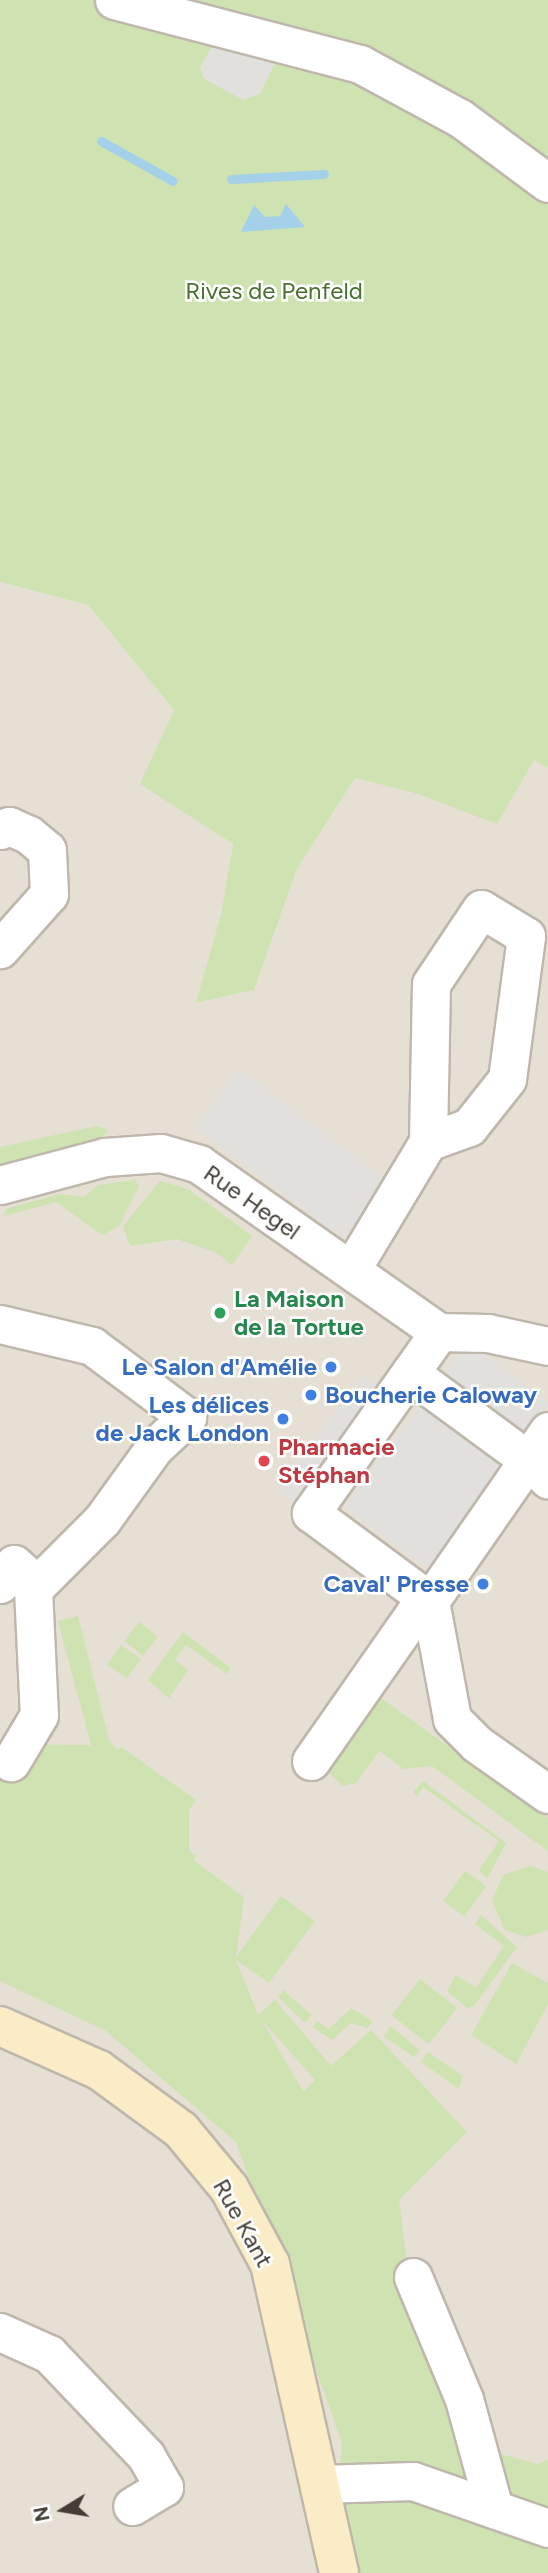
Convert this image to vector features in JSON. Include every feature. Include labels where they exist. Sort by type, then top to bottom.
[{"type":"street","points":[[114,0],[360,64],[460,118],[548,183]]},
{"type":"street","points":[[0,830],[9,827],[30,835],[47,850],[49,894],[0,949]]},
{"type":"street","points":[[351,1270],[428,1142],[431,984],[481,909],[526,936],[508,1079],[469,1127],[428,1142]]},
{"type":"street","name":"Rue Hegel","points":[[0,1185],[105,1157],[160,1153],[199,1164],[439,1332]]},
{"type":"street","points":[[0,1324],[92,1346],[187,1417],[154,1448],[102,1520],[13,1572],[33,1589],[39,1715],[10,1762]]},
{"type":"street","points":[[548,1346],[488,1333],[439,1332],[311,1513],[430,1601],[452,1719],[477,1744],[548,1794]]},
{"type":"street","points":[[311,1761],[414,1614],[430,1601],[541,1457],[410,1373]]},
{"type":"street","name":"Rue Kant","points":[[0,2026],[99,2070],[181,2130],[229,2189],[270,2264],[339,2573]]},
{"type":"street","points":[[413,2277],[464,2399],[494,2509]]},
{"type":"street","points":[[0,2332],[49,2354],[146,2456],[164,2487],[132,2506]]},
{"type":"street","points":[[321,2484],[413,2481],[548,2528]]},
{"type":"shaded area","points":[[215,42],[278,57],[260,94],[243,100],[203,78],[200,67]]},
{"type":"shaded area","points":[[0,582],[88,605],[174,710],[141,784],[233,844],[221,914],[197,1003],[254,990],[297,869],[355,778],[418,794],[535,759],[548,768],[548,2573],[0,2573]]},
{"type":"shaded area","points":[[239,1069],[387,1180],[343,1239],[195,1127]]},
{"type":"shaded area","points":[[468,1342],[548,1402],[548,1407],[427,1569],[344,1506]]},
{"type":"shaded area","points":[[361,1376],[384,1391],[297,1504],[277,1491]]},
{"type":"green space","name":"Rives de Penfeld","points":[[0,0],[548,0],[548,768],[534,760],[497,824],[418,794],[355,778],[297,869],[254,990],[196,1003],[221,914],[233,844],[140,784],[174,710],[88,605],[0,582]]},
{"type":"green space","points":[[97,1126],[108,1130],[100,1140],[0,1167],[0,1147]]},
{"type":"green space","points":[[135,1180],[139,1186],[119,1226],[102,1235],[56,1202],[4,1216],[6,1209],[59,1194],[84,1197],[98,1185]]},
{"type":"green space","points":[[160,1181],[188,1189],[252,1236],[232,1265],[217,1253],[177,1239],[130,1246],[123,1226]]},
{"type":"green space","points":[[78,1616],[109,1740],[117,1750],[121,1747],[196,1800],[189,1810],[189,1851],[196,1856],[193,1860],[244,1897],[236,1957],[281,1896],[315,1921],[269,1983],[236,1960],[258,2015],[275,2000],[331,2066],[371,2030],[467,2132],[399,2200],[407,2265],[466,2445],[538,2464],[548,2460],[548,2573],[351,2573],[337,2504],[342,2443],[236,2142],[106,2031],[0,1981],[0,1744],[91,1745],[58,1621]],"holes":[[[261,2019],[315,2080],[303,2091]]]},
{"type":"green space","points":[[139,1622],[158,1637],[143,1656],[124,1641]]},
{"type":"green space","points":[[183,1632],[231,1668],[227,1674],[186,1645],[175,1660],[188,1670],[169,1698],[148,1680]]},
{"type":"green space","points":[[121,1645],[141,1659],[127,1678],[107,1665]]},
{"type":"green space","points":[[367,1688],[548,1818],[548,1851],[432,1766],[404,1769],[379,1751],[356,1783],[343,1786],[319,1765]]},
{"type":"green space","points":[[423,1781],[506,1843],[487,1879],[479,1870],[499,1841],[423,1787],[417,1796],[413,1792]]},
{"type":"green space","points":[[530,1866],[548,1872],[548,1930],[527,1937],[505,1930],[492,1901],[503,1875]]},
{"type":"green space","points":[[465,1871],[486,1886],[464,1916],[443,1901]]},
{"type":"green space","points":[[481,1915],[517,1947],[474,2006],[467,2008],[447,1991],[456,1975],[476,1988],[504,1946],[475,1924]]},
{"type":"green space","points":[[512,1963],[548,1983],[548,2004],[516,2064],[471,2035]]},
{"type":"green space","points":[[420,1979],[457,2008],[429,2044],[392,2015]]},
{"type":"green space","points":[[283,1990],[312,2015],[305,2023],[278,1997]]},
{"type":"green space","points":[[351,2008],[372,2021],[368,2028],[351,2023],[332,2040],[312,2027],[317,2021],[329,2029]]},
{"type":"green space","points":[[390,2026],[420,2050],[414,2057],[384,2037]]},
{"type":"green space","points":[[428,2052],[463,2076],[459,2089],[421,2062]]},
{"type":"water","points":[[286,204],[305,227],[241,232],[254,205],[265,217],[280,216]]},
{"type":"waterway","points":[[101,141],[173,181]]},
{"type":"waterway","points":[[231,179],[324,174]]},
{"type":"place","name":"La Maison de la Tortue","points":[[220,1313]]},
{"type":"place","name":"Le Salon d'Amélie","points":[[331,1367]]},
{"type":"place","name":"Boucherie Caloway","points":[[311,1395]]},
{"type":"place","name":"Les délices de Jack London","points":[[283,1419]]},
{"type":"place","name":"Pharmacie Stéphan","points":[[264,1461]]},
{"type":"place","name":"Caval' Presse","points":[[483,1584]]}]
